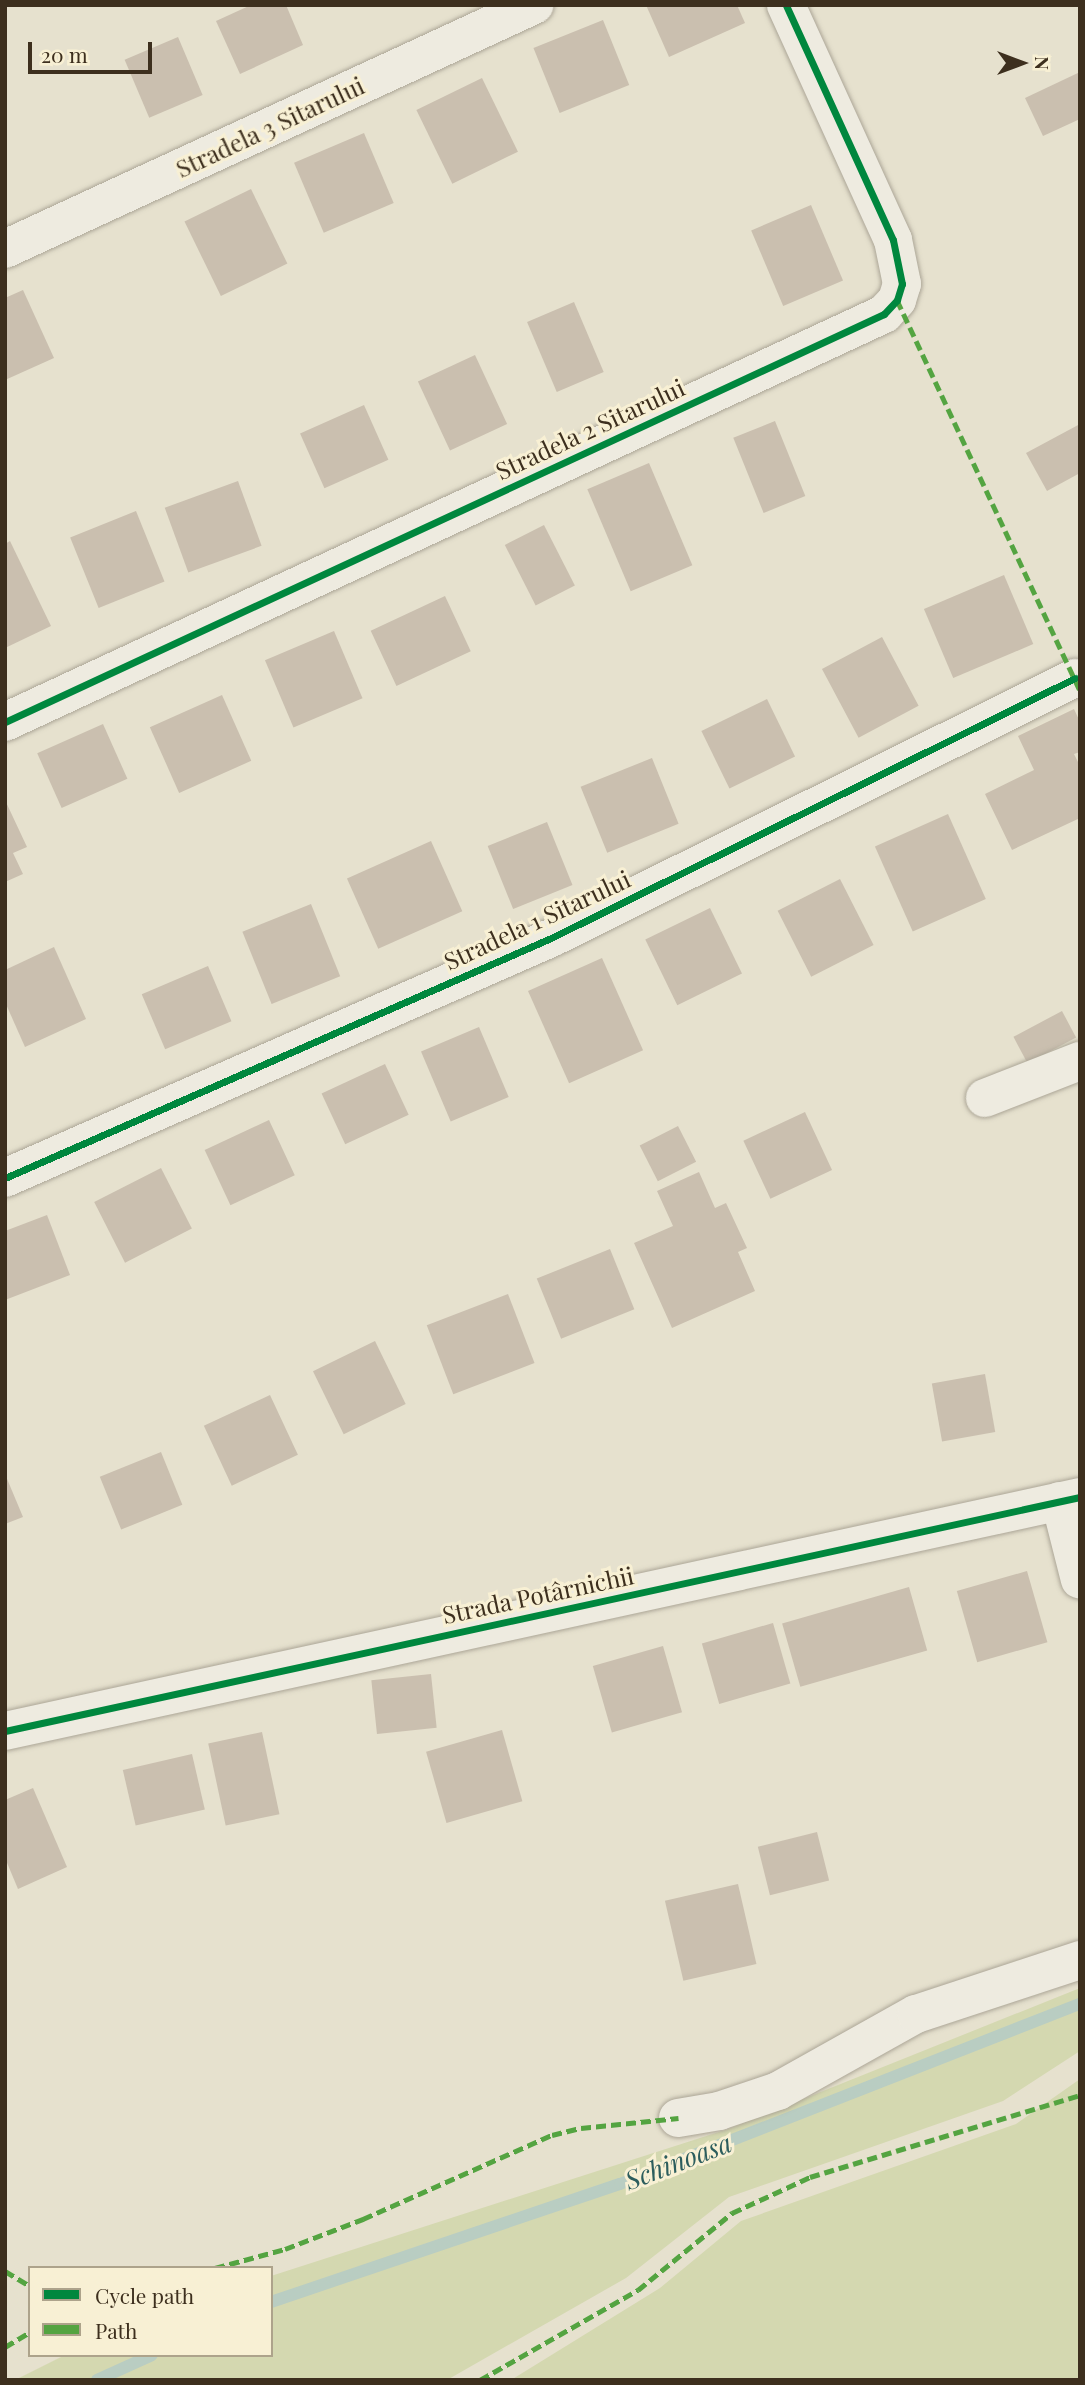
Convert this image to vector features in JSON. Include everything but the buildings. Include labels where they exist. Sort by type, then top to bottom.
[{"type":"street","name":"Stradela 3 Sitarului","points":[[5,249],[534,5]]},
{"type":"street","name":"Stradela 2 Sitarului","points":[[5,722],[884,314],[897,300],[902,284],[892,240],[786,5]]},
{"type":"street","name":"Stradela 1 Sitarului","points":[[5,1178],[551,938],[1075,678]]},
{"type":"street","points":[[985,1098],[1080,1061]]},
{"type":"street","points":[[1070,1499],[1080,1580]]},
{"type":"street","name":"Strada Potârnichii","points":[[5,1731],[1070,1499]]},
{"type":"street","points":[[678,2118],[719,2111],[778,2091],[916,2014],[1080,1960]]},
{"type":"green space","points":[[1080,1988],[1080,2051],[1003,2101],[729,2197],[626,2278],[447,2380],[15,2380],[61,2357],[273,2357],[273,2275],[728,2129]]},
{"type":"green space","points":[[1080,2079],[1080,2380],[511,2380],[660,2288],[741,2221],[1016,2124]]},
{"type":"waterway","name":"Schinoasa","points":[[273,2301],[620,2184],[1080,2004]]},
{"type":"waterway","name":"Schinoasa","points":[[97,2380],[148,2357]]},
{"type":"marked path","points":[[897,300],[1080,690]]},
{"type":"marked path","points":[[480,2380],[638,2290],[732,2213],[810,2177],[1080,2095]]},
{"type":"marked path","points":[[222,2266],[285,2249],[363,2219],[552,2135],[581,2128],[678,2118]]},
{"type":"marked path","points":[[5,2271],[28,2285]]},
{"type":"marked path","points":[[5,2347],[28,2333]]},
{"type":"cycle path","points":[[5,722],[884,314],[897,300],[902,284],[893,240],[786,5]]},
{"type":"cycle path","points":[[5,1178],[551,938],[1075,678]]},
{"type":"cycle path","points":[[5,1731],[1080,1497]]}]
